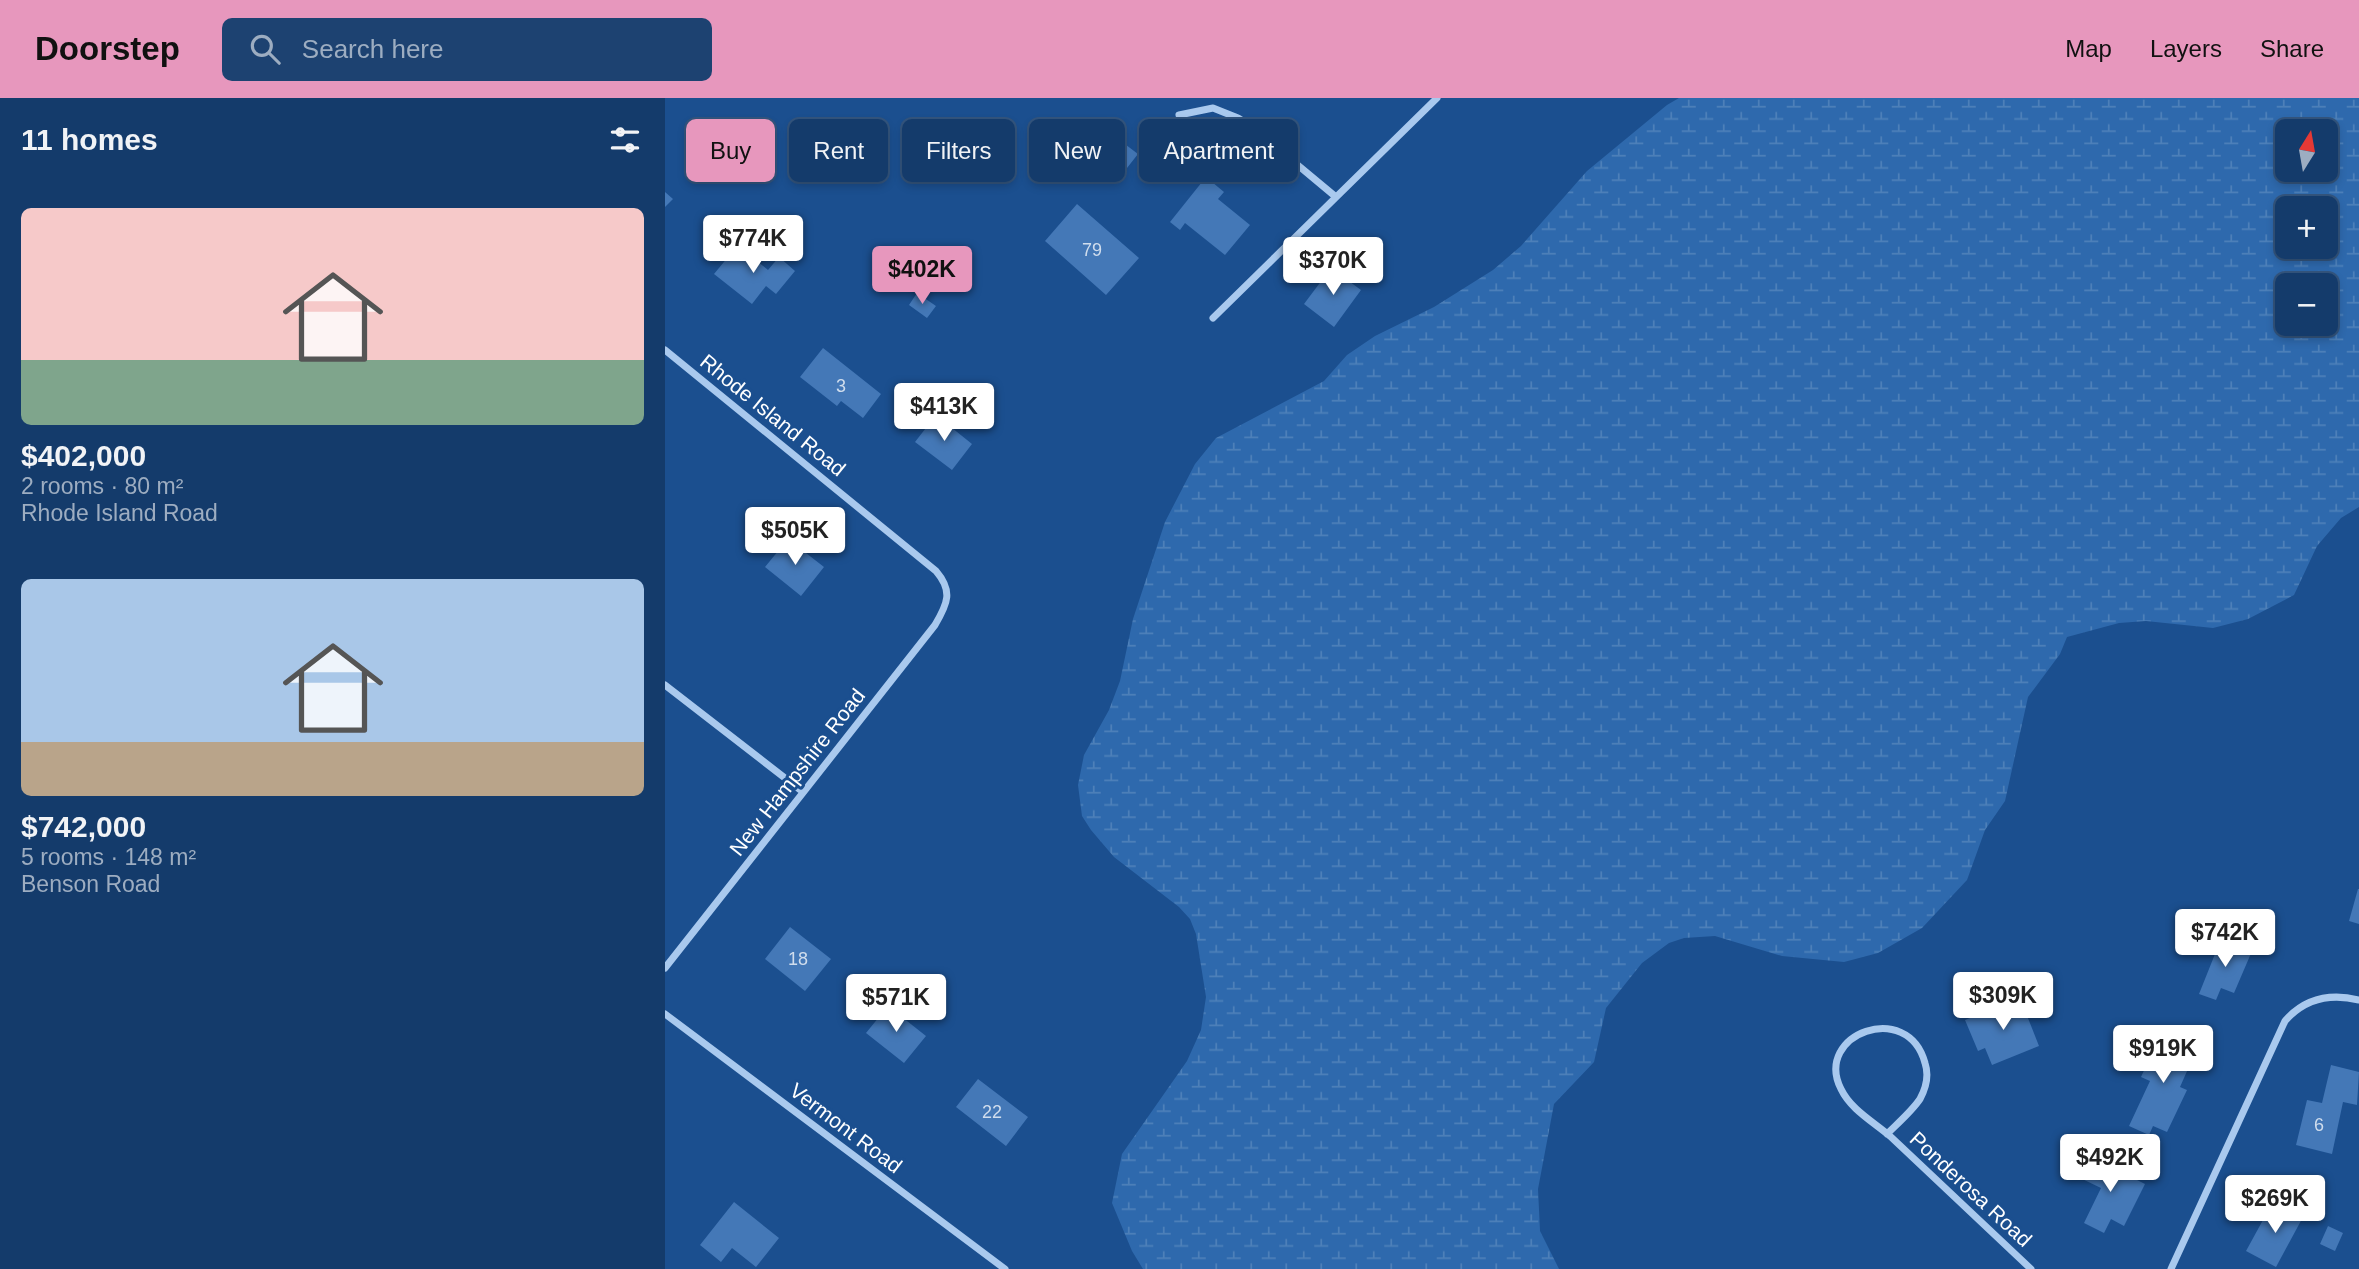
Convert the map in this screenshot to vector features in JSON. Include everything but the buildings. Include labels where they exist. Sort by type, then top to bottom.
[{"type":"street","points":[[1213,318],[1437,98]]},
{"type":"street","points":[[1179,115],[1213,108],[1238,118],[1336,197]]},
{"type":"street","name":"Rhode Island Road","points":[[665,350],[936,571],[945,581],[948,593]]},
{"type":"street","name":"New Hampshire Road","points":[[665,968],[935,625],[948,593]]},
{"type":"street","points":[[665,685],[803,792]]},
{"type":"street","points":[[2171,1269],[2285,1021],[2292,1012],[2311,1000],[2334,996],[2359,999]]},
{"type":"street","name":"Vermont Road","points":[[665,1014],[1005,1269]]},
{"type":"street","name":"Ponderosa Road","points":[[1887,1134],[1919,1100],[1926,1085],[1927,1070],[1923,1055],[1915,1042],[1895,1030],[1872,1028],[1847,1043],[1839,1055],[1835,1069],[1840,1088],[1851,1105],[1887,1134],[2031,1269]]},
{"type":"green space","points":[[1679,98],[2359,98],[2359,507],[2341,518],[2317,546],[2294,595],[2248,619],[2213,628],[2146,621],[2119,623],[2067,637],[2060,654],[2028,697],[2005,801],[1985,830],[1967,880],[1922,928],[1878,953],[1844,962],[1782,956],[1715,936],[1684,938],[1669,943],[1642,963],[1606,1008],[1594,1062],[1554,1104],[1538,1189],[1540,1231],[1559,1269],[1143,1269],[1132,1251],[1112,1203],[1122,1154],[1187,1061],[1201,1030],[1206,997],[1196,934],[1190,919],[1179,907],[1114,857],[1091,830],[1082,816],[1078,785],[1084,755],[1109,710],[1120,681],[1133,619],[1165,522],[1195,464],[1216,438],[1324,381],[1347,355],[1375,336],[1434,307],[1493,270],[1521,246],[1587,171]]}]
